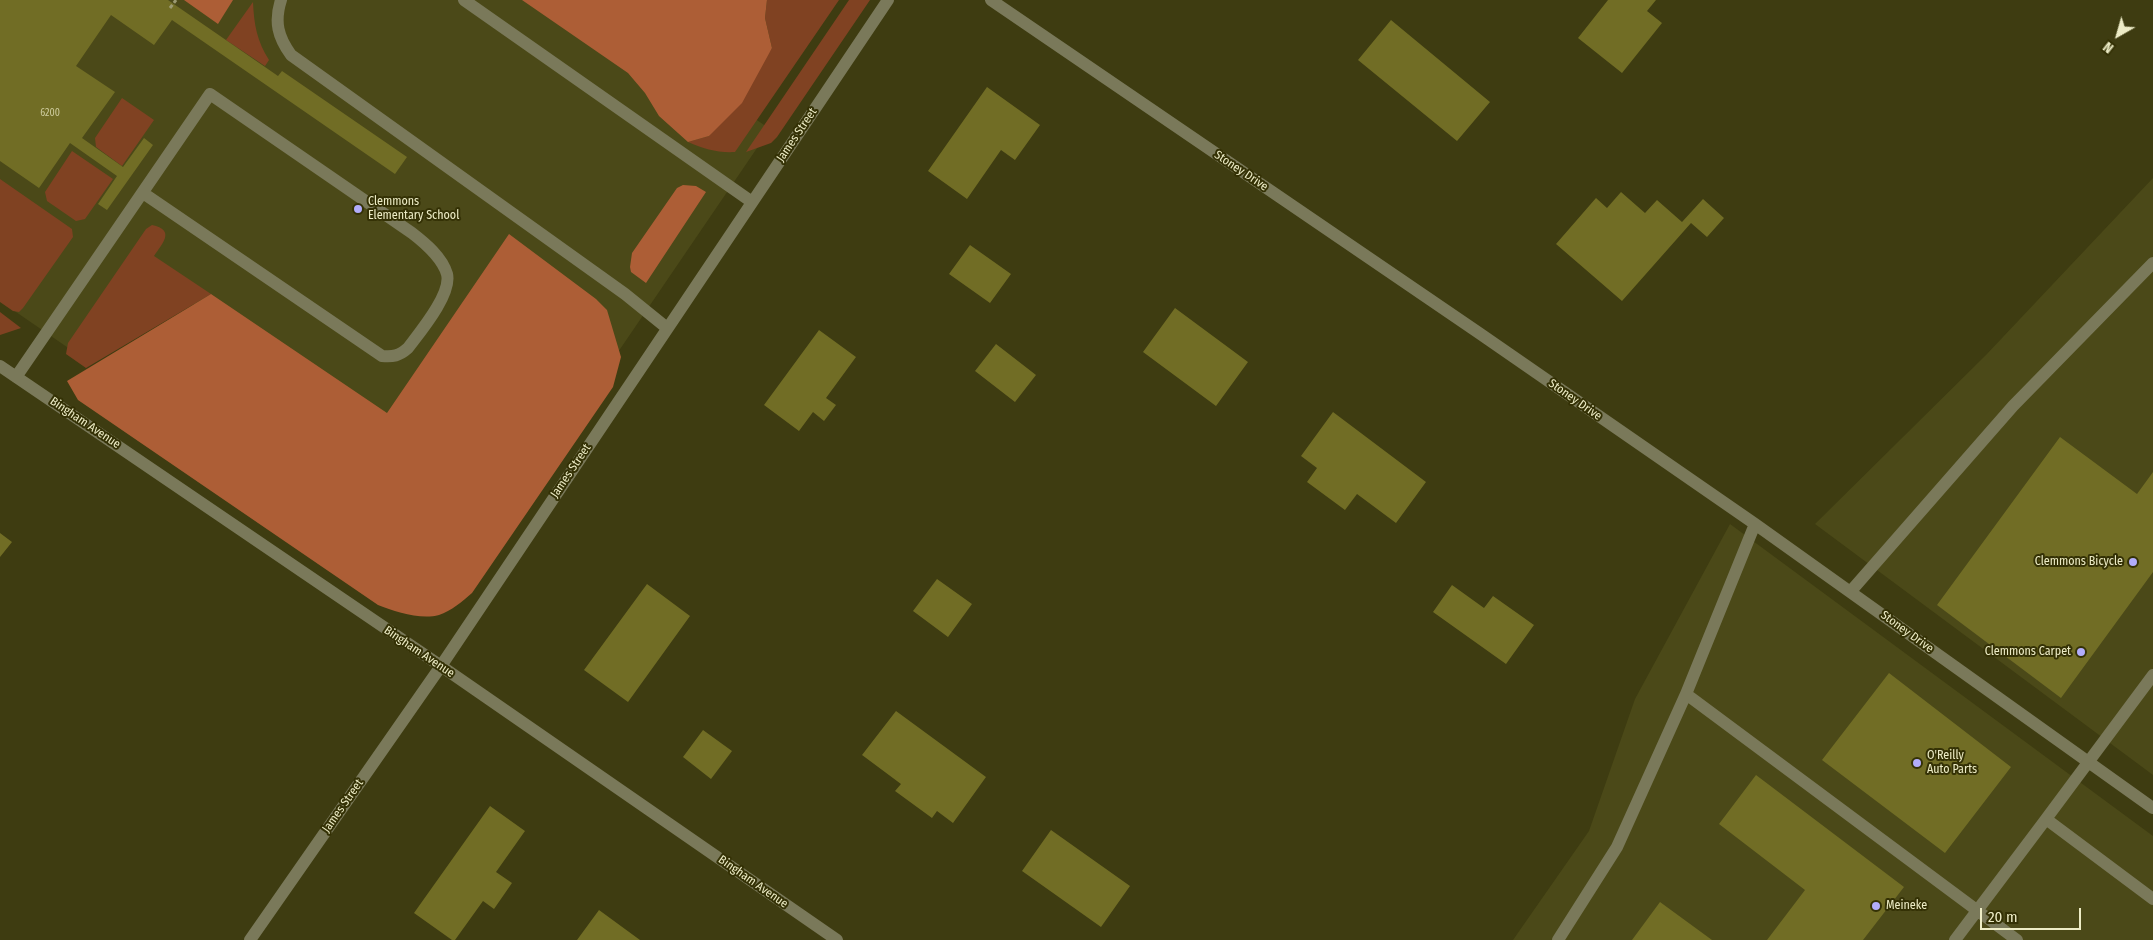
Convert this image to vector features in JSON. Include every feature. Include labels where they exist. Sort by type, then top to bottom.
[{"type":"street","points":[[281,0],[277,26],[282,42],[291,55],[625,294],[667,328]]},
{"type":"street","points":[[464,0],[752,202]]},
{"type":"street","name":"James Street","points":[[250,940],[440,666],[888,0]]},
{"type":"street","name":"Stoney Drive","points":[[991,0],[1471,327],[1755,524],[2153,808]]},
{"type":"street","points":[[16,377],[142,193],[210,94],[412,233],[431,250],[444,267],[447,274],[446,289],[408,348],[402,354],[393,357],[382,356],[142,193]]},
{"type":"street","points":[[1851,592],[2012,406],[2153,263]]},
{"type":"street","name":"Bingham Avenue","points":[[0,366],[837,940]]},
{"type":"street","points":[[1558,940],[1618,848],[1686,694],[1755,524]]},
{"type":"street","points":[[1955,940],[2153,675]]},
{"type":"street","points":[[1686,694],[2017,940]]},
{"type":"street","points":[[2046,819],[2153,899]]},
{"type":"path","points":[[170,8],[176,0]]},
{"type":"shaded area","name":"Clemmons Elementary School","points":[[0,0],[581,0],[770,129],[614,358],[396,439],[141,269],[80,356],[0,301]]},
{"type":"shaded area","points":[[184,0],[233,0],[218,24]]},
{"type":"shaded area","points":[[522,0],[767,0],[765,18],[772,48],[742,103],[709,136],[688,142],[659,116],[645,93],[628,73]]},
{"type":"shaded area","points":[[767,0],[839,0],[735,152],[711,150],[688,142],[709,136],[772,48],[765,18]]},
{"type":"shaded area","points":[[849,0],[870,0],[777,137],[771,143],[746,152]]},
{"type":"shaded area","points":[[253,2],[257,32],[269,60],[265,66],[226,40]]},
{"type":"shaded area","points":[[122,98],[154,120],[122,166],[96,147],[95,138]]},
{"type":"shaded area","points":[[72,151],[113,179],[85,219],[76,221],[47,201],[45,192]]},
{"type":"shaded area","points":[[2153,178],[2153,775],[1815,524],[1986,355]]},
{"type":"shaded area","points":[[0,179],[72,229],[73,237],[19,312],[13,311],[0,302]]},
{"type":"shaded area","points":[[683,185],[696,186],[706,192],[646,283],[631,272],[632,253],[677,188]]},
{"type":"shaded area","points":[[152,225],[164,230],[165,234],[163,242],[154,256],[211,294],[86,368],[66,354],[68,343],[146,229]]},
{"type":"shaded area","points":[[509,234],[596,299],[607,310],[621,357],[613,387],[472,593],[439,615],[416,616],[400,613],[378,605],[78,400],[67,381],[211,294],[387,413]]},
{"type":"shaded area","points":[[0,312],[21,328],[0,335]]},
{"type":"shaded area","points":[[1730,524],[2153,836],[2153,940],[1513,940],[1589,831],[1635,699]]},
{"type":"building","points":[[0,0],[168,0],[278,76],[282,71],[407,157],[395,174],[172,20],[154,45],[111,15],[76,66],[115,92],[82,138],[123,167],[144,138],[153,145],[107,210],[98,204],[117,176],[70,143],[39,188],[0,161]]},
{"type":"building","points":[[1608,0],[1656,0],[1647,11],[1662,23],[1622,73],[1578,38]]},
{"type":"building","points":[[1391,20],[1490,102],[1457,141],[1358,60]]},
{"type":"building","points":[[987,87],[1040,125],[1015,160],[1001,150],[967,199],[928,171]]},
{"type":"building","points":[[1621,192],[1645,213],[1657,200],[1682,222],[1703,199],[1724,218],[1707,237],[1691,223],[1622,301],[1556,244],[1596,198],[1607,208]]},
{"type":"building","points":[[970,245],[1011,274],[990,303],[949,274]]},
{"type":"building","points":[[1175,308],[1248,362],[1216,406],[1143,352]]},
{"type":"building","points":[[819,330],[856,357],[826,398],[836,405],[824,421],[813,412],[799,431],[764,405]]},
{"type":"building","points":[[996,344],[1036,375],[1015,402],[975,371]]},
{"type":"building","points":[[1333,412],[1426,482],[1396,523],[1357,494],[1345,510],[1307,482],[1317,468],[1301,456]]},
{"type":"building","points":[[2060,437],[2137,494],[2153,472],[2153,572],[2061,698],[1937,605]]},
{"type":"building","points":[[0,533],[12,542],[0,557]]},
{"type":"building","points":[[937,579],[972,604],[948,637],[913,611]]},
{"type":"building","points":[[647,584],[690,616],[628,702],[584,670]]},
{"type":"building","points":[[1452,585],[1484,608],[1493,596],[1534,625],[1506,664],[1433,612]]},
{"type":"building","name":"O'Reilly Auto Parts","points":[[1889,673],[2011,767],[1945,853],[1822,760]]},
{"type":"building","points":[[896,711],[986,777],[953,823],[937,811],[932,818],[895,791],[901,784],[862,755]]},
{"type":"building","points":[[703,730],[732,751],[711,779],[683,757]]},
{"type":"building","points":[[1756,775],[1904,887],[1863,940],[1767,940],[1805,890],[1719,824]]},
{"type":"building","points":[[490,806],[525,831],[496,872],[512,883],[494,909],[483,901],[455,940],[452,940],[414,913]]},
{"type":"building","points":[[1051,830],[1130,886],[1101,927],[1022,871]]},
{"type":"building","points":[[1660,902],[1712,940],[1632,940]]},
{"type":"building","points":[[599,910],[640,940],[577,940]]},
{"type":"place","name":"Clemmons Elementary School","points":[[358,209]]},
{"type":"place","name":"Clemmons Bicycle","points":[[2133,562]]},
{"type":"place","name":"Clemmons Carpet","points":[[2081,652]]},
{"type":"place","name":"O'Reilly Auto Parts","points":[[1917,763]]},
{"type":"place","name":"Meineke","points":[[1876,906]]}]
